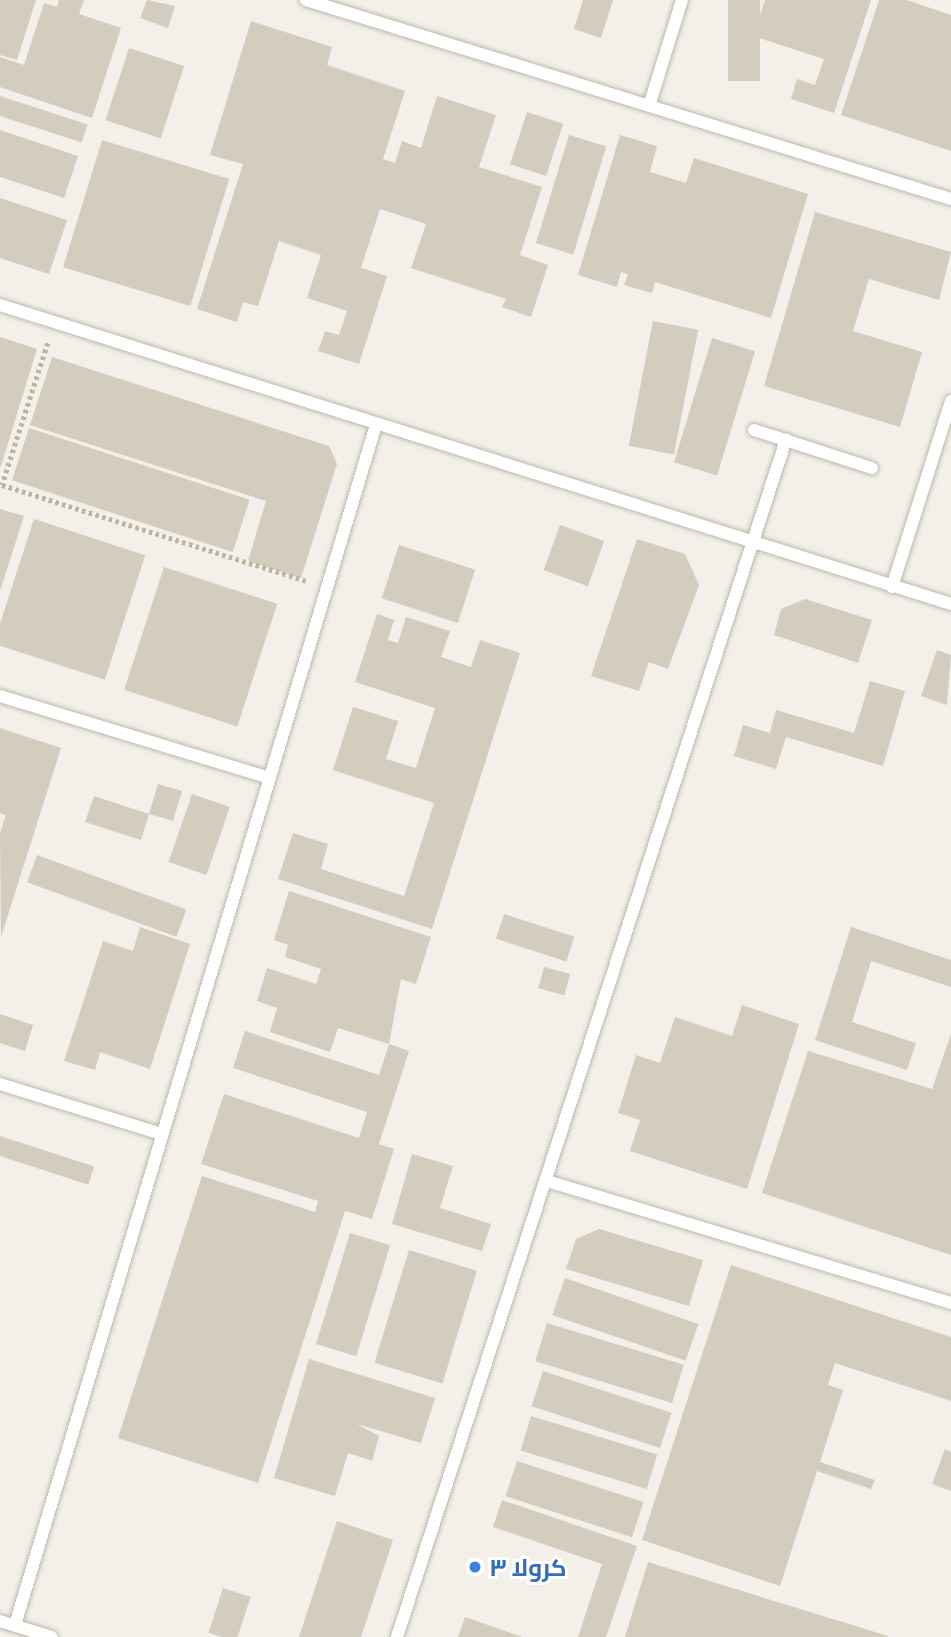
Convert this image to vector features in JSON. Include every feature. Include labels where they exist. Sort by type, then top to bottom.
[{"type":"lane","points":[[306,0],[951,199]]},
{"type":"lane","points":[[649,106],[682,0]]},
{"type":"lane","points":[[0,305],[376,428],[749,539],[951,604]]},
{"type":"lane","points":[[892,587],[951,401]]},
{"type":"lane","points":[[15,1625],[376,428]]},
{"type":"lane","points":[[754,430],[872,468]]},
{"type":"lane","points":[[397,1637],[547,1181],[749,539],[786,440]]},
{"type":"lane","points":[[0,696],[270,778]]},
{"type":"lane","points":[[0,1084],[162,1134]]},
{"type":"lane","points":[[547,1181],[951,1303]]},
{"type":"lane","points":[[0,1621],[52,1637]]},
{"type":"path","points":[[55,322],[2,485],[327,588]]},
{"type":"building","points":[[0,0],[36,0],[17,60],[0,55]]},
{"type":"building","points":[[59,0],[84,0],[79,14],[121,28],[92,118],[0,87],[0,57],[24,65],[44,3],[57,7]]},
{"type":"building","points":[[147,0],[175,6],[168,28],[140,18]]},
{"type":"building","points":[[583,0],[613,0],[601,38],[574,29]]},
{"type":"building","points":[[728,0],[760,0],[760,81],[728,81]]},
{"type":"building","points":[[765,0],[871,0],[834,113],[791,99],[797,79],[815,85],[824,59],[753,36]]},
{"type":"building","points":[[879,0],[907,0],[951,15],[951,151],[841,115]]},
{"type":"building","points":[[251,21],[332,47],[327,65],[405,91],[383,159],[395,163],[402,141],[421,148],[437,96],[496,115],[479,167],[542,187],[520,255],[548,265],[531,317],[502,307],[506,299],[411,268],[426,224],[380,209],[361,268],[387,276],[359,364],[318,351],[325,331],[339,335],[347,311],[307,298],[321,255],[279,241],[258,306],[243,302],[237,322],[197,309],[243,164],[210,155]]},
{"type":"building","points":[[129,48],[184,66],[161,138],[106,120]]},
{"type":"building","points":[[0,96],[87,124],[82,142],[0,116]]},
{"type":"building","points":[[527,112],[563,124],[546,176],[510,164]]},
{"type":"building","points":[[0,130],[78,156],[64,198],[0,177]]},
{"type":"building","points":[[569,135],[606,146],[573,254],[536,243]]},
{"type":"building","points":[[620,135],[657,146],[650,172],[686,183],[694,158],[808,194],[771,318],[655,282],[652,293],[624,285],[628,274],[621,272],[617,287],[578,275]]},
{"type":"building","points":[[102,140],[229,179],[190,306],[63,267]]},
{"type":"building","points":[[0,198],[67,220],[49,274],[0,258]]},
{"type":"building","points":[[815,212],[951,252],[939,300],[869,279],[853,331],[922,352],[900,427],[764,386]]},
{"type":"building","points":[[653,321],[698,330],[674,454],[629,446]]},
{"type":"building","points":[[0,337],[37,349],[1,466],[0,466]]},
{"type":"building","points":[[712,338],[755,351],[717,475],[674,462]]},
{"type":"building","points":[[52,357],[329,446],[337,464],[301,578],[248,561],[266,501],[30,425]]},
{"type":"building","points":[[29,428],[250,500],[233,552],[12,480]]},
{"type":"building","points":[[0,509],[24,516],[1,588],[0,588]]},
{"type":"building","points":[[34,519],[145,555],[105,680],[0,646],[0,624]]},
{"type":"building","points":[[560,525],[604,541],[588,586],[544,570]]},
{"type":"building","points":[[637,539],[685,554],[699,585],[668,669],[649,662],[639,691],[591,676]]},
{"type":"building","points":[[399,545],[475,570],[458,623],[382,598]]},
{"type":"building","points":[[164,567],[277,604],[237,726],[124,690]]},
{"type":"building","points":[[805,599],[872,620],[858,663],[774,635],[781,609]]},
{"type":"building","points":[[377,614],[394,620],[388,640],[398,643],[406,617],[450,631],[441,657],[471,667],[480,640],[520,653],[432,929],[278,879],[293,833],[328,844],[321,869],[404,896],[434,803],[333,770],[353,707],[398,721],[386,759],[416,768],[435,708],[355,682]]},
{"type":"building","points":[[937,650],[951,655],[947,705],[921,696]]},
{"type":"building","points":[[870,681],[905,691],[883,766],[786,737],[776,769],[734,756],[743,725],[770,733],[776,710],[854,733]]},
{"type":"building","points":[[0,728],[61,748],[1,937],[0,833],[6,815],[0,813]]},
{"type":"building","points":[[158,784],[182,791],[173,821],[149,814]]},
{"type":"building","points":[[192,794],[230,807],[206,875],[169,862]]},
{"type":"building","points":[[94,796],[149,814],[141,840],[85,822]]},
{"type":"building","points":[[37,855],[186,909],[176,937],[27,882]]},
{"type":"building","points":[[289,891],[431,937],[416,984],[401,979],[389,1044],[338,1028],[330,1052],[270,1032],[277,1008],[257,1001],[267,968],[316,984],[321,969],[285,957],[288,945],[274,940]]},
{"type":"building","points":[[504,914],[574,937],[566,962],[496,939]]},
{"type":"building","points":[[140,927],[190,944],[150,1069],[100,1052],[95,1070],[64,1061],[103,941],[133,951]]},
{"type":"building","points":[[851,927],[951,960],[951,987],[871,961],[852,1022],[916,1043],[907,1070],[815,1040]]},
{"type":"building","points":[[544,967],[570,974],[564,995],[538,988]]},
{"type":"building","points":[[742,1005],[799,1024],[747,1189],[630,1151],[640,1120],[618,1113],[636,1055],[660,1063],[675,1017],[732,1036]]},
{"type":"building","points":[[0,1014],[33,1025],[25,1051],[0,1043]]},
{"type":"building","points":[[245,1031],[379,1075],[389,1044],[409,1051],[379,1144],[394,1149],[372,1219],[345,1211],[258,1483],[118,1438],[202,1176],[315,1212],[318,1201],[201,1164],[224,1094],[359,1138],[367,1112],[233,1068]]},
{"type":"building","points":[[951,1034],[951,1255],[762,1193],[808,1051],[932,1089]]},
{"type":"building","points":[[0,1136],[94,1167],[88,1185],[0,1156]]},
{"type":"building","points":[[412,1154],[453,1166],[440,1208],[491,1224],[482,1251],[392,1224]]},
{"type":"building","points":[[599,1229],[703,1260],[689,1306],[566,1269],[576,1239]]},
{"type":"building","points":[[350,1233],[390,1245],[356,1356],[316,1344]]},
{"type":"building","points":[[409,1250],[477,1271],[442,1384],[375,1363]]},
{"type":"building","points":[[731,1265],[951,1337],[951,1401],[835,1363],[828,1385],[843,1390],[820,1462],[875,1480],[871,1489],[817,1471],[780,1586],[642,1540]]},
{"type":"building","points":[[565,1278],[698,1324],[686,1361],[552,1315]]},
{"type":"building","points":[[547,1323],[684,1365],[672,1403],[535,1361]]},
{"type":"building","points":[[309,1359],[435,1398],[421,1443],[357,1424],[379,1436],[372,1461],[348,1453],[335,1496],[274,1478]]},
{"type":"building","points":[[543,1371],[671,1413],[660,1448],[532,1406]]},
{"type":"building","points":[[531,1416],[657,1455],[647,1489],[520,1450]]},
{"type":"building","points":[[945,1449],[951,1452],[951,1491],[932,1484]]},
{"type":"building","points":[[517,1461],[643,1502],[632,1537],[506,1496]]},
{"type":"building","points":[[502,1500],[637,1546],[606,1637],[578,1637],[602,1564],[493,1527]]},
{"type":"building","points":[[337,1521],[393,1540],[361,1637],[299,1637]]},
{"type":"building","points":[[648,1562],[888,1636],[888,1637],[625,1637]]},
{"type":"building","points":[[223,1588],[251,1597],[238,1637],[222,1637],[208,1633]]},
{"type":"building","points":[[465,1617],[522,1637],[458,1637]]},
{"type":"place","name":"كرولا ٣","points":[[475,1567]]}]
